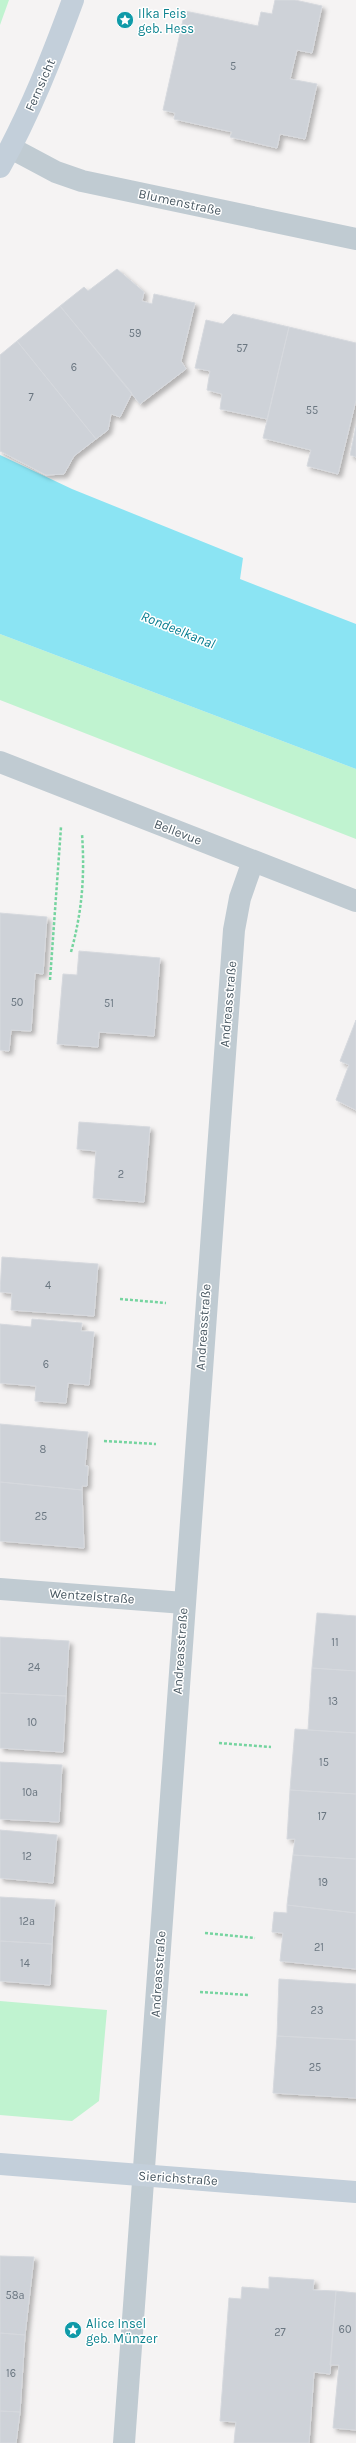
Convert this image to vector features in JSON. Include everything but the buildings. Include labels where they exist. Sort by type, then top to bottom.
[{"type":"main road","name":"Fernsicht","points":[[0,167],[11,148],[53,55],[73,0]]},
{"type":"main road","name":"Sierichstraße","points":[[0,2164],[356,2192]]},
{"type":"street","name":"Blumenstraße","points":[[11,148],[56,172],[82,181],[356,239]]},
{"type":"street","name":"Bellevue","points":[[0,762],[356,901]]},
{"type":"street","name":"Andreasstraße","points":[[124,2443],[234,930],[240,898],[253,861]]},
{"type":"street","name":"Wentzelstraße","points":[[0,1589],[184,1603]]},
{"type":"path","points":[[50,980],[61,827]]},
{"type":"path","points":[[71,952],[81,917],[84,865],[82,834]]},
{"type":"path","points":[[120,1299],[166,1303]]},
{"type":"path","points":[[104,1441],[156,1444]]},
{"type":"path","points":[[219,1744],[271,1747]]},
{"type":"path","points":[[205,1933],[254,1938]]},
{"type":"path","points":[[200,1992],[248,1995]]},
{"type":"green space","points":[[0,0],[9,0],[0,25]]},
{"type":"green space","points":[[0,634],[356,769],[356,839],[0,700]]},
{"type":"green space","points":[[0,2001],[107,2010],[99,2101],[72,2121],[0,2115]]},
{"type":"water","name":"Rondeelkanal","points":[[0,455],[72,489],[243,558],[240,579],[356,624],[356,769],[0,634]]},
{"type":"place","name":"Ilka Feis geb. Hess","points":[[125,20]]},
{"type":"place","name":"Alice Insel geb. Münzer","points":[[73,2330]]}]
